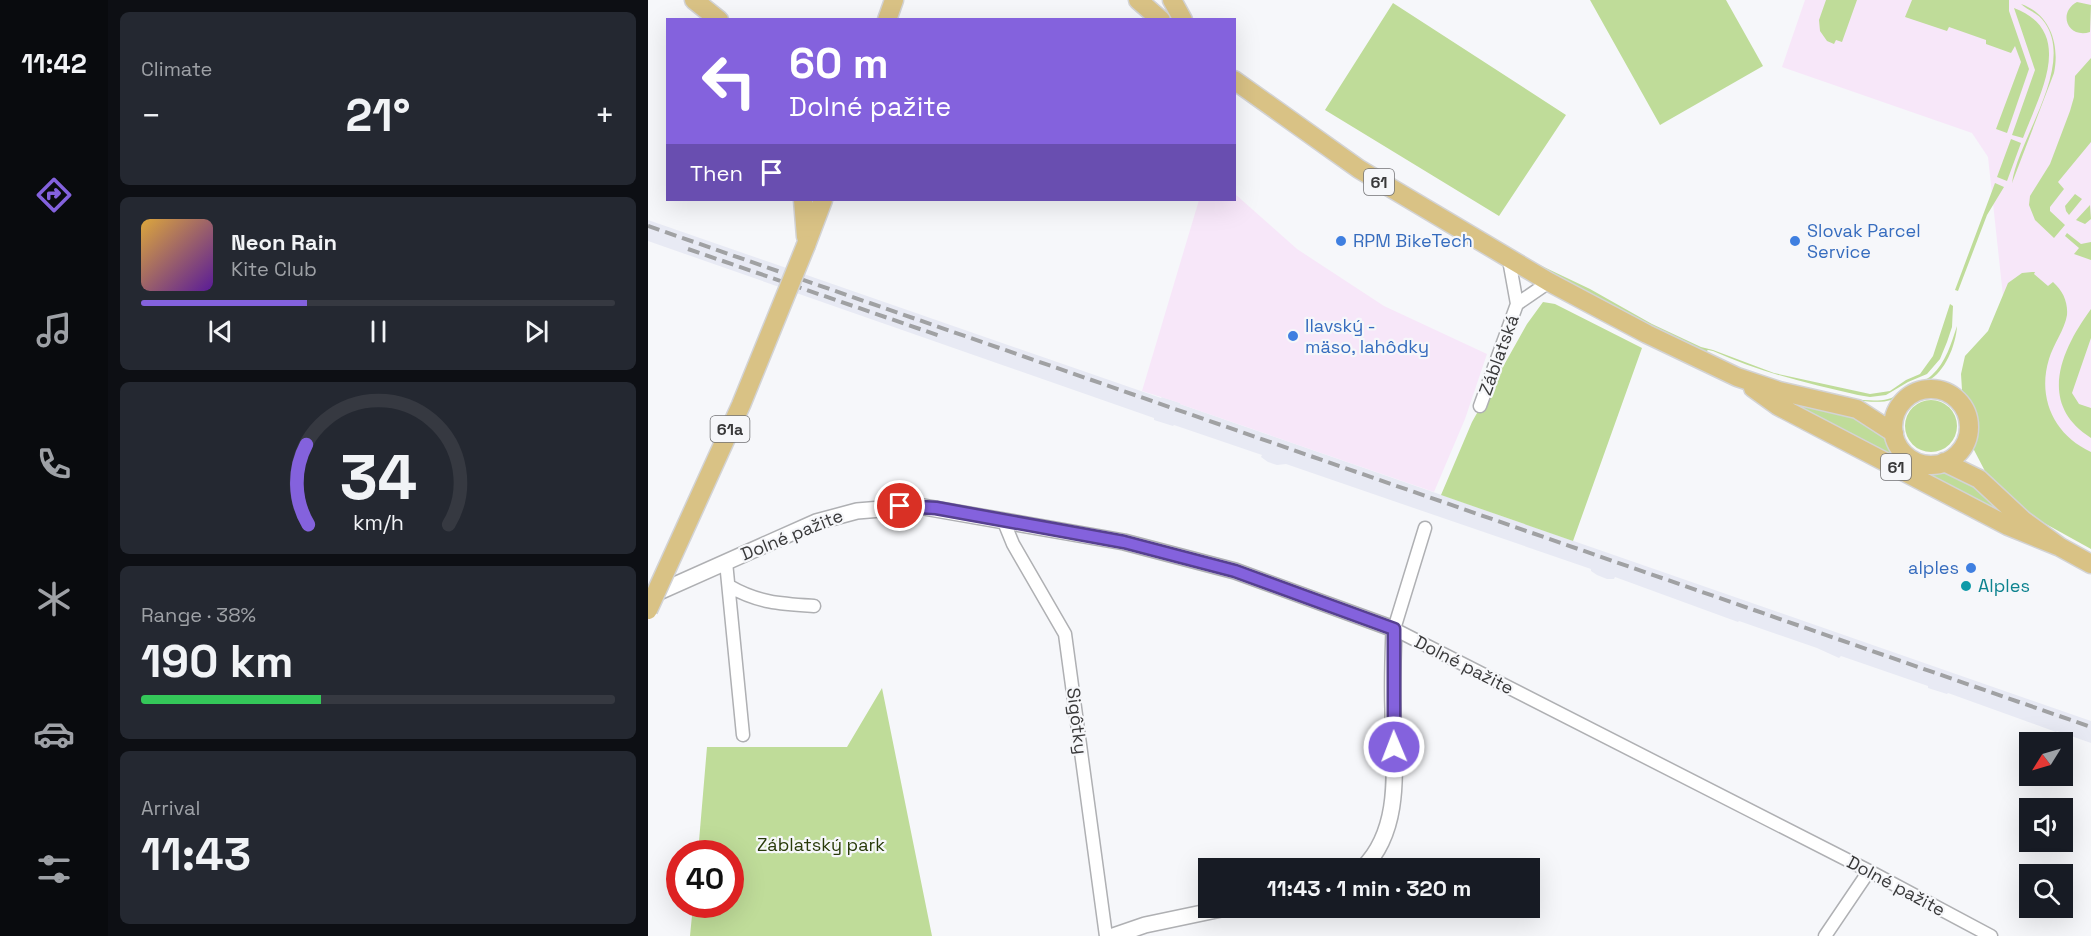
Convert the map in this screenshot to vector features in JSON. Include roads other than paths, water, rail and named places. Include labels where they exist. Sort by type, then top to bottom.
[{"type":"main road","points":[[694,0],[716,18]]},
{"type":"main road","points":[[888,18],[894,0]]},
{"type":"main road","points":[[1138,0],[1159,18]]},
{"type":"main road","points":[[1172,0],[1182,18]]},
{"type":"main road","name":"61","points":[[1236,81],[1359,170],[1509,260],[1647,334],[1737,377],[1779,391],[1857,409],[1903,401]]},
{"type":"main road","name":"61a","points":[[803,201],[806,245]]},
{"type":"main road","name":"61a","points":[[648,610],[736,416],[823,201]]},
{"type":"main road","name":"61","points":[[1737,377],[1788,411],[2008,526],[2060,547],[2091,564]]},
{"type":"main road","name":"61","points":[[1979,479],[1966,441],[1967,416],[1961,404],[1951,395],[1939,390],[1925,389],[1913,393],[1903,401],[1894,416],[1894,433],[1902,451],[1912,459],[1924,464],[1944,462],[1979,479],[2013,512],[2060,547]]},
{"type":"main road","name":"61","points":[[1857,409],[1894,433]]},
{"type":"main road","points":[[1944,462],[1955,456],[1966,441]]},
{"type":"street","name":"Záblatská","points":[[1480,406],[1517,304],[1509,260]]},
{"type":"street","name":"Záblatská","points":[[1517,304],[1549,282]]},
{"type":"street","name":"Dolné pažite","points":[[648,597],[816,522],[857,511],[918,506],[1124,542],[1235,571],[1394,629],[1869,871],[1991,936]]},
{"type":"street","name":"Sigôtky","points":[[1005,522],[1013,543],[1065,634],[1106,936]]},
{"type":"street","points":[[1372,858],[1383,840],[1391,812],[1394,767],[1394,629],[1425,528]]},
{"type":"street","name":"Dolné pažite","points":[[726,562],[743,735]]},
{"type":"street","name":"Dolné pažite","points":[[729,586],[748,597],[768,602],[814,606]]},
{"type":"street","points":[[1825,936],[1869,871]]},
{"type":"street","points":[[1113,936],[1145,925],[1198,914]]},
{"type":"railway","points":[[648,226],[2091,727]]},
{"type":"railway","points":[[688,249],[943,337]]},
{"type":"place","name":"RPM BikeTech","points":[[1341,241]]},
{"type":"place","name":"Slovak Parcel Service","points":[[1795,241]]},
{"type":"place","name":"Ilavský - mäso, lahôdky","points":[[1293,336]]},
{"type":"place","name":"alples","points":[[1971,568]]},
{"type":"place","name":"Alples","points":[[1966,586]]},
{"type":"park label","name":"Záblatský park","points":[[821,845]]}]
